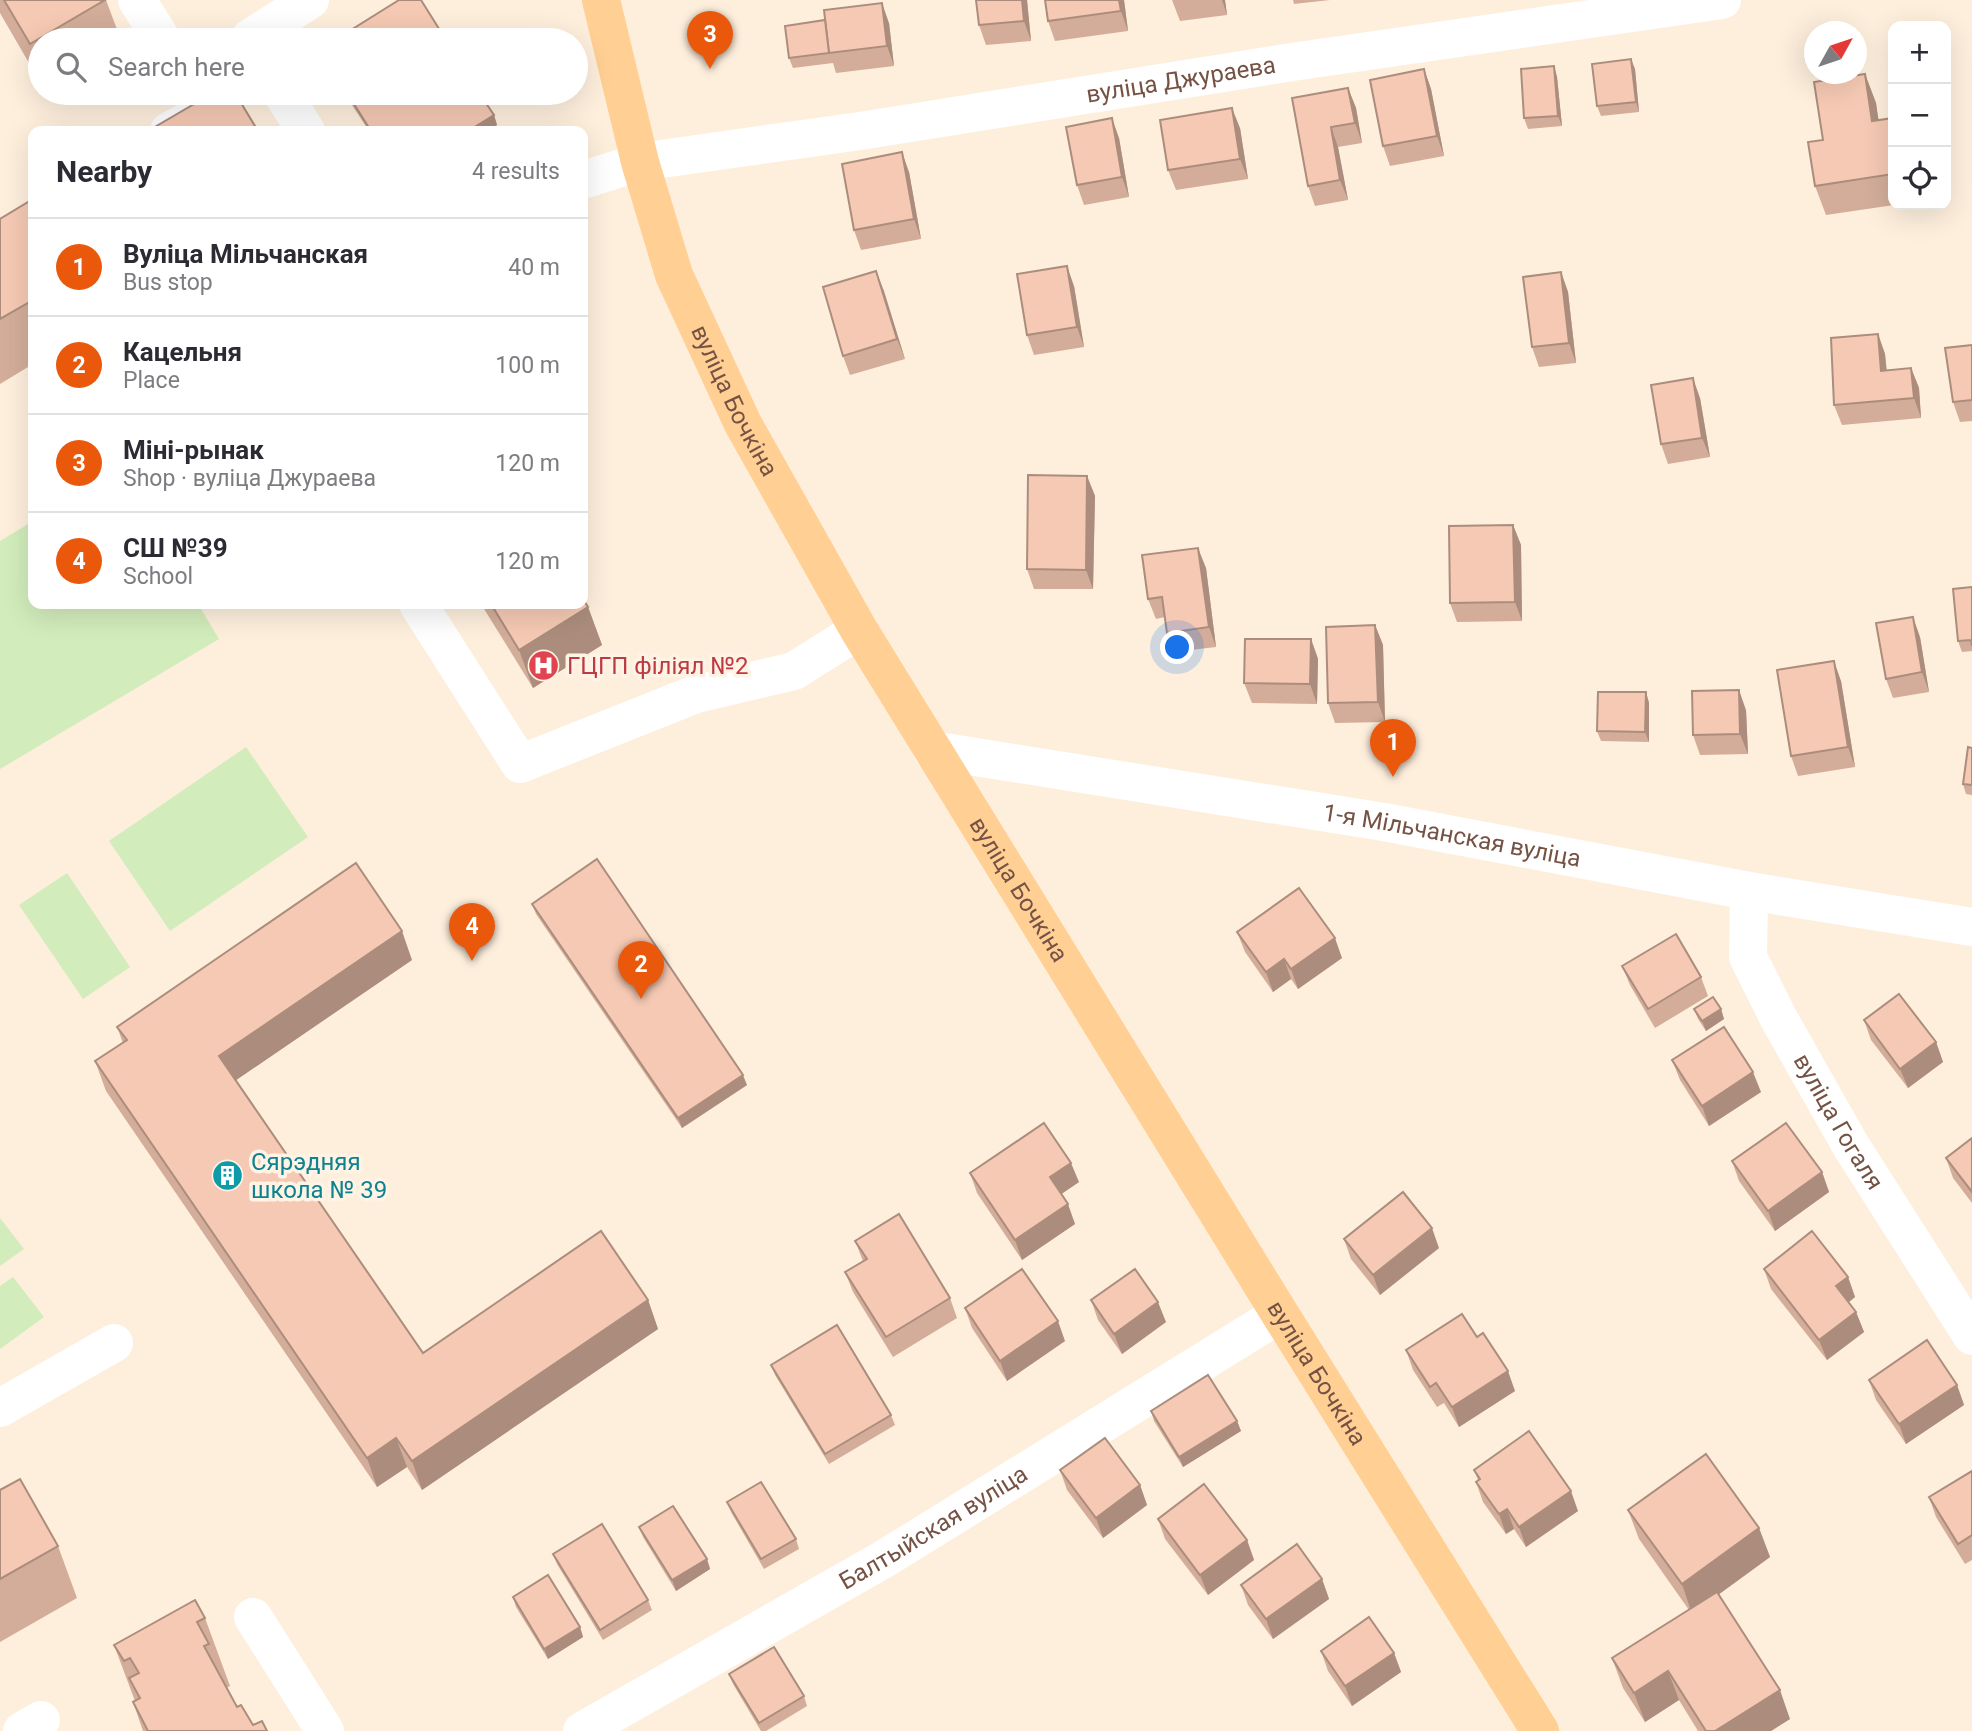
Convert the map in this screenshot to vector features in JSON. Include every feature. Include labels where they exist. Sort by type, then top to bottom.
[{"type":"main road","name":"вуліца Бочкіна","points":[[601,0],[640,162],[674,275],[743,424],[859,630],[932,750],[1540,1731]]},
{"type":"street","points":[[137,0],[154,28]]},
{"type":"street","name":"вуліца Джураева","points":[[588,178],[640,162],[860,131],[1306,60],[1722,0]]},
{"type":"street","points":[[265,28],[296,4]]},
{"type":"street","points":[[175,126],[198,105]]},
{"type":"street","points":[[290,105],[303,126]]},
{"type":"street","points":[[421,609],[520,764],[696,694],[794,671],[859,630]]},
{"type":"street","name":"1-я Мільчанская вуліца","points":[[932,750],[1384,822],[1749,891],[1972,927]]},
{"type":"street","name":"вуліца Гогаля","points":[[1749,891],[1748,957],[1754,970],[1851,1146],[1972,1336]]},
{"type":"street","name":"Балтыйская вуліца","points":[[582,1731],[884,1559],[1280,1314]]},
{"type":"street","points":[[0,1408],[114,1343]]},
{"type":"street","points":[[253,1617],[325,1731]]},
{"type":"green space","points":[[28,524],[28,609],[201,609],[219,639],[0,769],[0,541]]},
{"type":"green space","points":[[246,747],[308,837],[170,931],[109,841]]},
{"type":"green space","points":[[67,873],[130,967],[83,999],[19,905]]},
{"type":"green space","points":[[0,1218],[24,1249],[0,1266]]},
{"type":"green space","points":[[13,1277],[44,1317],[0,1349],[0,1286]]},
{"type":"building","points":[[4,0],[105,0],[57,28],[28,28],[28,41]]},
{"type":"building","points":[[399,0],[421,0],[438,28],[354,28]]},
{"type":"building","points":[[976,0],[1022,0],[1024,21],[979,25]]},
{"type":"building","points":[[1045,0],[1119,0],[1121,11],[1048,21]]},
{"type":"building","points":[[882,3],[887,46],[829,53],[824,10]]},
{"type":"building","points":[[825,20],[829,53],[789,58],[785,26]]},
{"type":"building","points":[[1631,59],[1636,102],[1597,106],[1592,64]]},
{"type":"building","points":[[1554,66],[1558,116],[1524,118],[1521,69]]},
{"type":"building","points":[[1424,69],[1437,136],[1383,146],[1370,80]]},
{"type":"building","points":[[1814,84],[1866,84],[1872,121],[1888,119],[1888,175],[1815,186],[1808,142],[1823,140]]},
{"type":"building","points":[[1348,88],[1355,123],[1331,127],[1340,180],[1308,186],[1292,98]]},
{"type":"building","points":[[192,105],[242,105],[255,126],[157,126]]},
{"type":"building","points":[[355,105],[487,105],[494,115],[476,126],[368,126]]},
{"type":"building","points":[[1232,108],[1240,159],[1168,170],[1160,120]]},
{"type":"building","points":[[1112,118],[1122,177],[1077,185],[1066,127]]},
{"type":"building","points":[[902,152],[914,219],[854,230],[842,164]]},
{"type":"building","points":[[28,202],[28,303],[0,319],[0,219]]},
{"type":"building","points":[[1067,266],[1077,327],[1027,335],[1017,274]]},
{"type":"building","points":[[876,271],[897,339],[843,356],[823,287]]},
{"type":"building","points":[[1561,272],[1569,343],[1532,347],[1523,277]]},
{"type":"building","points":[[1878,334],[1881,371],[1911,368],[1914,398],[1834,405],[1831,338]]},
{"type":"building","points":[[1972,345],[1972,400],[1953,402],[1945,348]]},
{"type":"building","points":[[1693,378],[1702,438],[1661,444],[1651,385]]},
{"type":"building","points":[[1028,475],[1087,476],[1086,570],[1027,569]]},
{"type":"building","points":[[1513,525],[1515,602],[1450,603],[1449,526]]},
{"type":"building","points":[[1198,548],[1209,627],[1167,633],[1162,597],[1148,599],[1142,555]]},
{"type":"building","points":[[1972,587],[1972,646],[1971,640],[1958,641],[1953,589]]},
{"type":"building","points":[[494,609],[585,609],[519,650]]},
{"type":"building","points":[[1913,617],[1922,672],[1886,679],[1876,623]]},
{"type":"building","points":[[1375,625],[1378,702],[1328,703],[1326,627]]},
{"type":"building","points":[[1245,639],[1311,639],[1310,684],[1244,683]]},
{"type":"building","points":[[1834,661],[1848,747],[1791,756],[1777,670]]},
{"type":"building","points":[[1739,690],[1740,734],[1693,735],[1692,691]]},
{"type":"building","points":[[1598,692],[1646,692],[1645,732],[1597,731]]},
{"type":"building","points":[[1968,747],[1972,748],[1972,785],[1963,784]]},
{"type":"building","points":[[597,859],[743,1075],[678,1118],[532,904]]},
{"type":"building","name":"Сярэдняя школа № 39","points":[[356,863],[402,931],[219,1056],[423,1353],[601,1231],[648,1300],[412,1461],[396,1438],[367,1458],[95,1061],[127,1040],[117,1027]]},
{"type":"building","points":[[1299,888],[1335,938],[1291,969],[1284,959],[1266,972],[1237,932]]},
{"type":"building","points":[[1676,934],[1701,977],[1648,1009],[1622,966]]},
{"type":"building","points":[[1899,994],[1936,1042],[1900,1069],[1864,1020]]},
{"type":"building","points":[[1713,997],[1721,1009],[1702,1021],[1694,1009]]},
{"type":"building","points":[[1724,1027],[1753,1072],[1702,1106],[1672,1060]]},
{"type":"building","points":[[1044,1123],[1071,1163],[1050,1177],[1068,1204],[1015,1240],[970,1173]]},
{"type":"building","points":[[1786,1123],[1822,1172],[1768,1211],[1732,1161]]},
{"type":"building","points":[[1972,1138],[1972,1192],[1946,1158]]},
{"type":"building","points":[[1403,1192],[1432,1228],[1373,1275],[1344,1239]]},
{"type":"building","points":[[899,1214],[950,1298],[886,1337],[845,1272],[867,1259],[855,1241]]},
{"type":"building","points":[[1812,1231],[1848,1277],[1836,1286],[1856,1312],[1819,1340],[1764,1269]]},
{"type":"building","points":[[1022,1269],[1058,1321],[1000,1361],[965,1308]]},
{"type":"building","points":[[1135,1269],[1158,1302],[1114,1334],[1091,1300]]},
{"type":"building","points":[[1462,1314],[1477,1337],[1483,1333],[1508,1371],[1452,1407],[1436,1383],[1430,1387],[1406,1350]]},
{"type":"building","points":[[837,1325],[891,1415],[825,1454],[771,1365]]},
{"type":"building","points":[[1927,1340],[1957,1385],[1899,1424],[1869,1380]]},
{"type":"building","points":[[1208,1375],[1237,1421],[1179,1457],[1151,1411]]},
{"type":"building","points":[[1529,1431],[1571,1491],[1519,1527],[1507,1509],[1499,1514],[1476,1482],[1480,1479],[1474,1470]]},
{"type":"building","points":[[1105,1438],[1140,1485],[1096,1518],[1060,1470]]},
{"type":"building","points":[[1706,1454],[1759,1528],[1682,1584],[1628,1510]]},
{"type":"building","points":[[1972,1471],[1972,1535],[1958,1544],[1929,1497]]},
{"type":"building","points":[[20,1479],[58,1546],[0,1579],[0,1490]]},
{"type":"building","points":[[761,1482],[796,1539],[761,1559],[727,1502]]},
{"type":"building","points":[[1204,1484],[1247,1540],[1200,1575],[1158,1519]]},
{"type":"building","points":[[673,1506],[707,1559],[672,1580],[639,1527]]},
{"type":"building","points":[[602,1524],[648,1600],[600,1630],[553,1554]]},
{"type":"building","points":[[1297,1544],[1322,1579],[1266,1619],[1241,1585]]},
{"type":"building","points":[[548,1575],[580,1627],[544,1649],[513,1597]]},
{"type":"building","points":[[1717,1592],[1780,1690],[1715,1731],[1706,1731],[1668,1671],[1634,1693],[1612,1658]]},
{"type":"building","points":[[195,1600],[205,1618],[197,1622],[209,1644],[204,1646],[237,1707],[241,1705],[253,1725],[262,1721],[267,1731],[148,1731],[133,1702],[140,1698],[129,1678],[139,1673],[130,1658],[124,1661],[114,1645]]},
{"type":"building","points":[[1369,1617],[1394,1653],[1345,1686],[1321,1651]]},
{"type":"building","points":[[774,1647],[804,1696],[759,1723],[729,1674]]},
{"type":"place","name":"Міні-рынак","points":[[710,69]]},
{"type":"place","name":"ГЦГП філіял №2","points":[[544,666]]},
{"type":"place","name":"Вуліца Мільчанская","points":[[1393,777]]},
{"type":"place","name":"СШ №39","points":[[472,961]]},
{"type":"place","name":"Кацельня","points":[[641,999]]},
{"type":"place","name":"Сярэдняя школа № 39","points":[[228,1176]]}]
